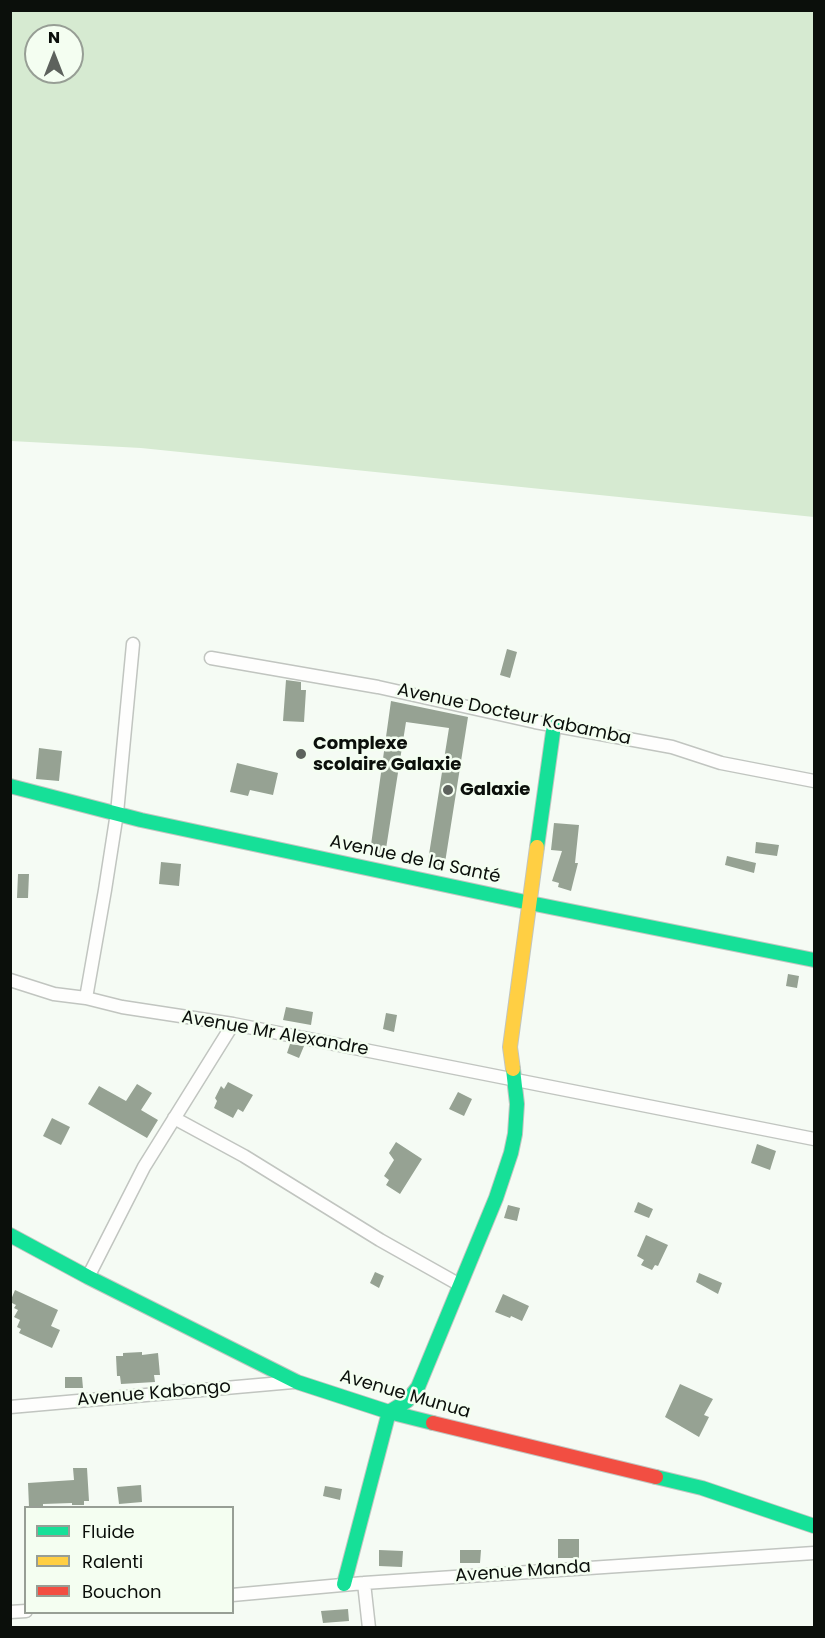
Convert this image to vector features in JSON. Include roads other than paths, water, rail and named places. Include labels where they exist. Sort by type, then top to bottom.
[{"type":"street","points":[[86,998],[117,813],[133,644]]},
{"type":"street","name":"Avenue Docteur Kabamba","points":[[211,658],[378,687],[554,725],[672,747],[720,763],[814,781]]},
{"type":"street","points":[[344,1584],[389,1412],[407,1401],[418,1386],[496,1198],[511,1153],[517,1104],[510,1047],[554,725]]},
{"type":"street","name":"Avenue de la Santé","points":[[10,786],[141,820],[530,903],[814,960]]},
{"type":"street","name":"Avenue Mr Alexandre","points":[[10,980],[54,994],[233,1024],[814,1139]]},
{"type":"street","points":[[88,1277],[144,1167],[233,1024]]},
{"type":"street","points":[[174,1118],[244,1156],[380,1240],[460,1285]]},
{"type":"street","name":"Avenue Munua","points":[[10,1235],[88,1277],[297,1382],[389,1412],[702,1488],[814,1526]]},
{"type":"street","name":"Avenue Kabongo","points":[[10,1407],[297,1382]]},
{"type":"street","name":"Avenue Manda","points":[[234,1595],[344,1584],[814,1553]]},
{"type":"street","points":[[364,1583],[369,1628]]},
{"type":"place","name":"Complexe scolaire Galaxie","points":[[301,754]]},
{"type":"place","name":"Galaxie","points":[[448,790]]}]
